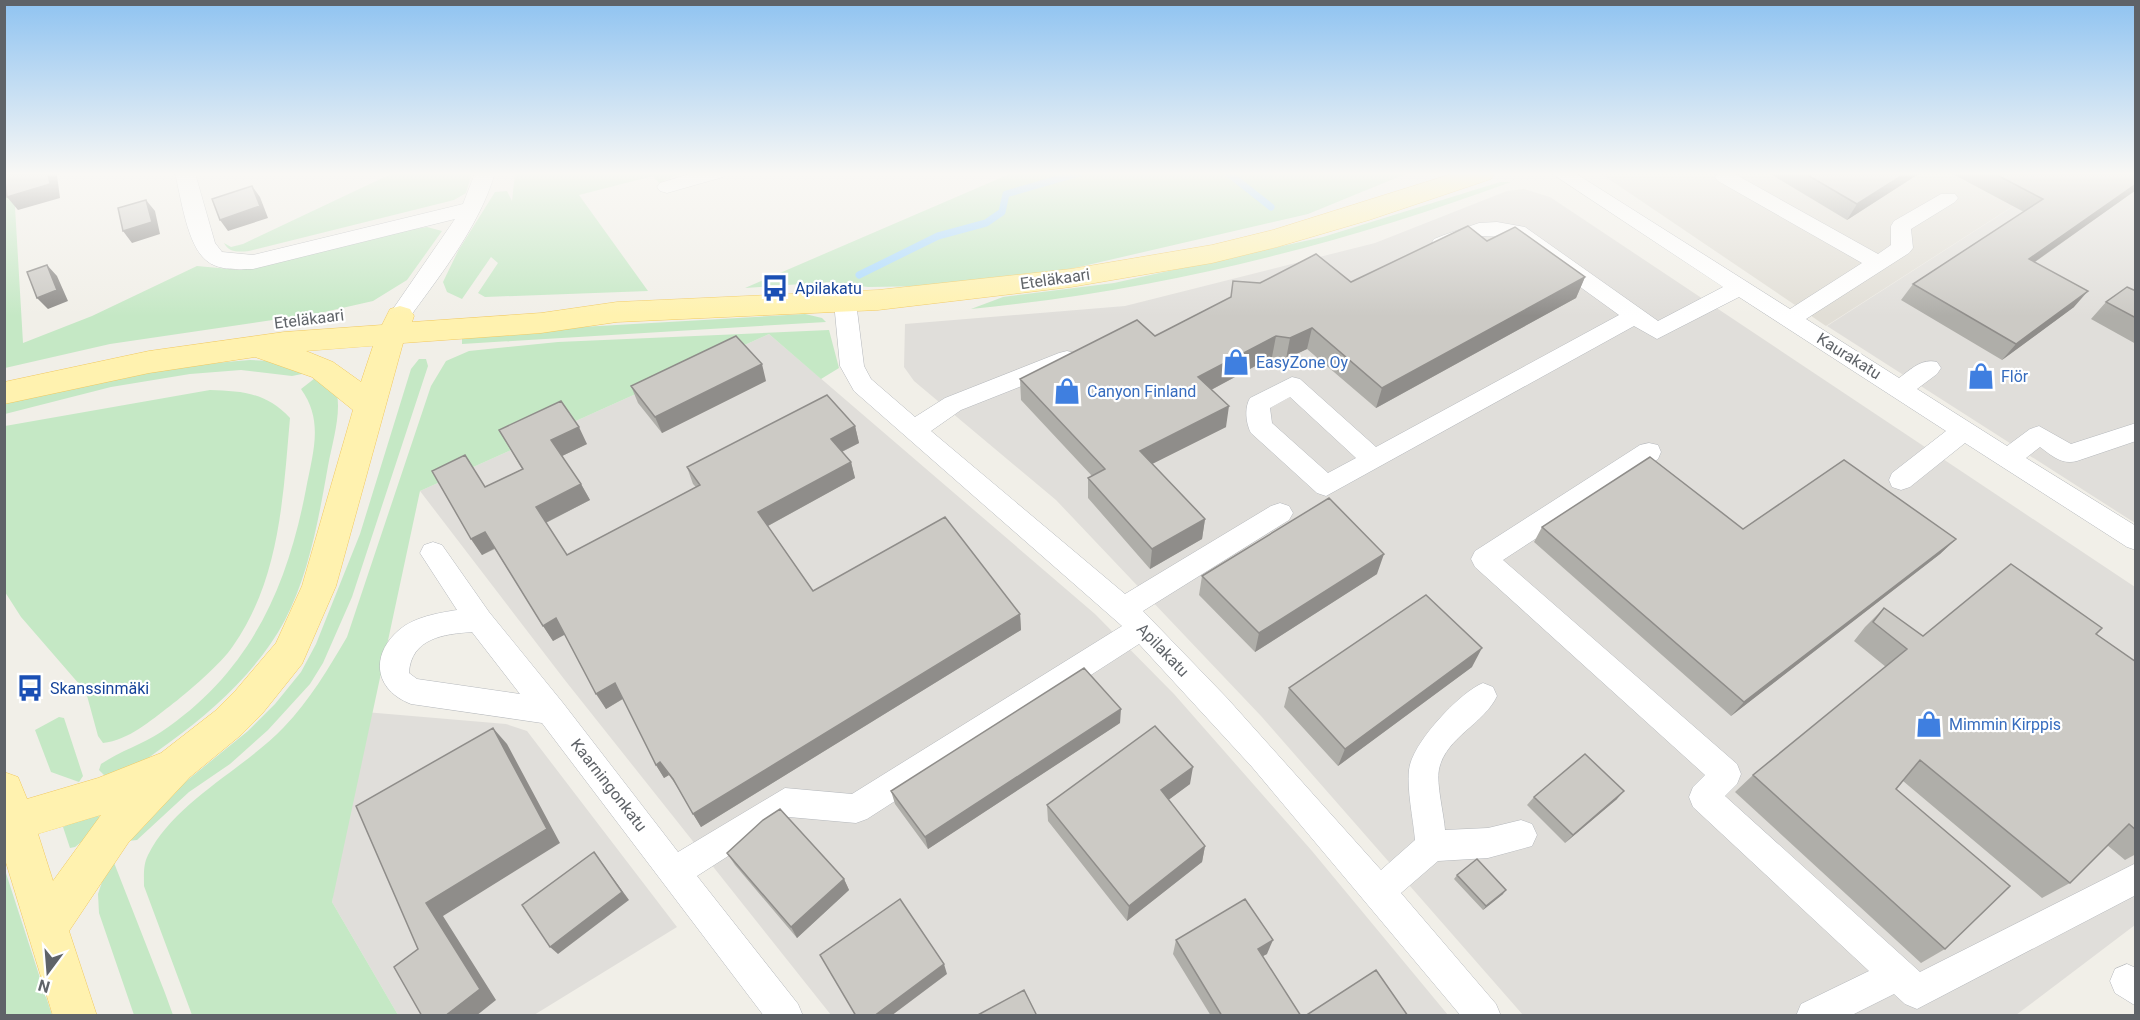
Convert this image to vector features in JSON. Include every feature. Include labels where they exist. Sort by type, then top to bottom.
[{"type":"main road","name":"Eteläkaari","points":[[4,376],[72,359],[183,337],[283,322],[541,323],[617,312],[845,302],[1071,278],[1212,254],[1336,221]]},
{"type":"main road","name":"Eteläkaari","points":[[4,393],[149,362],[398,321]]},
{"type":"main road","points":[[47,928],[83,872],[114,830],[176,764],[228,723],[249,702],[289,653],[320,586],[369,406],[398,321]]},
{"type":"main road","points":[[241,347],[281,354],[323,368],[340,379],[369,406]]},
{"type":"main road","points":[[75,1016],[9,806],[101,796],[176,764]]},
{"type":"street","points":[[198,221],[211,254],[223,261],[237,263],[426,221]]},
{"type":"street","points":[[398,321],[464,221]]},
{"type":"street","name":"Kaurakatu","points":[[1636,221],[2136,540]]},
{"type":"street","points":[[1803,221],[1878,263]]},
{"type":"street","points":[[1790,319],[1902,248],[1901,226],[1910,221]]},
{"type":"street","points":[[1419,253],[1484,228],[1499,226],[1518,232],[1657,330],[1740,287]]},
{"type":"street","name":"Apilakatu","points":[[845,302],[852,366],[862,385],[1132,619],[1247,739],[1484,1016]]},
{"type":"street","points":[[1374,460],[1292,386],[1258,404],[1260,427],[1326,486],[1374,460],[1636,315]]},
{"type":"street","points":[[913,430],[953,404],[1090,349]]},
{"type":"street","points":[[1900,389],[1929,368]]},
{"type":"street","points":[[1901,480],[1964,430]]},
{"type":"street","points":[[2008,458],[2039,435],[2068,454],[2136,432]]},
{"type":"street","points":[[1649,452],[1484,559],[1725,774],[1704,797],[1917,992],[2136,878]]},
{"type":"street","points":[[675,872],[785,802],[856,809],[1132,619],[1280,513]]},
{"type":"street","name":"Kaarningonkatu","points":[[433,553],[479,620],[553,712],[786,1016]]},
{"type":"street","points":[[479,620],[453,622],[425,628],[399,650],[393,662],[394,678],[411,691],[553,712]]},
{"type":"street","points":[[1431,846],[1424,768],[1442,736],[1483,696]]},
{"type":"street","points":[[1378,892],[1431,846],[1488,843],[1521,835]]},
{"type":"street","points":[[1813,1016],[1898,974]]},
{"type":"shaded area","points":[[1432,221],[1585,221],[2135,587],[2135,925],[2016,1015],[1523,1015],[1261,716],[1056,500],[914,381],[904,367],[905,324],[1125,306],[1375,243]]},
{"type":"shaded area","points":[[1670,221],[1991,221],[1826,326]]},
{"type":"shaded area","points":[[1991,221],[2135,221],[2135,523],[1827,326]]},
{"type":"shaded area","points":[[769,334],[1095,614],[1174,694],[1312,851],[1448,1015],[831,1015],[564,679],[420,491]]},
{"type":"shaded area","points":[[365,712],[506,724],[527,731],[677,927],[534,1015],[398,1015],[332,902],[350,775]]},
{"type":"green space","points":[[4,221],[16,221],[23,343],[92,316],[197,266],[240,270],[396,232],[427,227],[442,231],[407,280],[373,301],[320,313],[110,344],[5,368]]},
{"type":"green space","points":[[292,221],[371,221],[249,251],[231,250],[224,243],[231,247],[243,244]]},
{"type":"green space","points":[[477,221],[597,221],[648,291],[485,297],[478,293],[498,263],[491,257],[462,299],[447,292],[443,282],[458,251]]},
{"type":"green space","points":[[901,221],[1279,221],[1066,270],[932,286],[868,287],[831,282],[745,288]]},
{"type":"green space","points":[[1376,221],[1396,221],[1312,246],[1177,278],[1109,291],[971,309],[1003,297],[1114,283],[1323,237]]},
{"type":"green space","points":[[805,314],[822,318],[826,322],[462,344],[462,336],[496,332]]},
{"type":"green space","points":[[829,330],[839,368],[821,379],[769,334],[420,491],[332,902],[398,1015],[192,1015],[144,886],[146,859],[160,836],[175,818],[284,727],[310,695],[333,661],[347,637],[431,386],[446,361],[469,351],[558,342]]},
{"type":"green space","points":[[419,359],[426,359],[428,366],[352,597],[323,663],[310,684],[268,730],[230,764],[189,792],[137,840],[128,841],[142,817],[248,731],[275,704],[301,672],[316,644],[360,534],[411,369]]},
{"type":"green space","points":[[250,360],[271,361],[307,373],[292,376],[241,370],[190,374],[111,387],[5,414],[5,403],[66,389],[158,371]]},
{"type":"green space","points":[[319,375],[337,394],[337,421],[307,565],[285,620],[249,672],[219,702],[187,730],[140,764],[108,779],[99,770],[101,764],[161,732],[192,709],[241,656],[259,626],[288,561],[298,526],[315,437],[312,413],[301,389]]},
{"type":"green space","points":[[210,390],[233,391],[263,398],[290,418],[285,478],[270,565],[249,620],[221,661],[204,678],[147,724],[122,738],[103,743],[98,736],[86,692],[21,617],[5,592],[5,426]]},
{"type":"green space","points":[[59,717],[64,718],[83,776],[79,782],[51,772],[35,730]]},
{"type":"green space","points":[[97,811],[102,826],[75,847],[70,848],[63,827]]},
{"type":"green space","points":[[111,855],[173,1015],[134,1015],[99,913],[98,894]]},
{"type":"green space","points":[[4,867],[52,1015],[5,1015]]},
{"type":"building","points":[[121,221],[152,221],[152,222],[123,231]]},
{"type":"building","points":[[2010,221],[2084,221],[2029,259],[2088,291],[2016,344],[1913,284]]},
{"type":"building","points":[[1468,226],[1487,241],[1515,227],[1585,277],[1382,388],[1312,328],[1290,338],[1276,336],[1198,377],[1229,406],[1140,451],[1205,519],[1152,549],[1088,478],[1105,469],[1020,379],[1137,320],[1155,336],[1231,297],[1233,281],[1260,283],[1316,254],[1351,282]]},
{"type":"building","points":[[47,265],[57,290],[37,298],[27,272]]},
{"type":"building","points":[[2127,287],[2136,291],[2136,318],[2106,302]]},
{"type":"building","points":[[736,336],[762,364],[655,417],[631,386]]},
{"type":"building","points":[[827,395],[855,426],[831,439],[851,462],[758,512],[813,591],[945,517],[1020,614],[693,814],[673,779],[660,762],[656,765],[615,683],[596,694],[556,618],[543,626],[485,532],[471,539],[432,471],[465,455],[485,487],[523,469],[499,430],[561,401],[579,427],[551,440],[581,484],[536,507],[567,555],[700,485],[687,467]]},
{"type":"building","points":[[1650,457],[1743,529],[1844,460],[1956,539],[1744,702],[1542,527]]},
{"type":"building","points":[[1329,498],[1384,554],[1259,633],[1202,576]]},
{"type":"building","points":[[2011,564],[2102,628],[2096,634],[2136,662],[2136,830],[2129,824],[2070,883],[1920,760],[1896,789],[2010,886],[1945,949],[1753,775],[1907,649],[1873,622],[1884,608],[1923,636]]},
{"type":"building","points":[[1426,595],[1482,648],[1345,749],[1289,688]]},
{"type":"building","points":[[1084,668],[1121,709],[925,837],[891,791]]},
{"type":"building","points":[[1155,726],[1193,767],[1161,790],[1205,846],[1129,906],[1047,805]]},
{"type":"building","points":[[493,728],[547,829],[426,903],[480,989],[445,1016],[422,1016],[394,967],[418,949],[356,806]]},
{"type":"building","points":[[1585,754],[1624,791],[1573,835],[1534,797]]},
{"type":"building","points":[[780,809],[844,879],[791,927],[727,853],[763,820]]},
{"type":"building","points":[[594,852],[622,892],[550,947],[522,905]]},
{"type":"building","points":[[1477,859],[1506,890],[1486,906],[1457,875]]},
{"type":"building","points":[[900,899],[944,964],[874,1016],[856,1016],[820,955]]},
{"type":"building","points":[[1245,899],[1273,940],[1258,949],[1301,1016],[1222,1016],[1176,940]]},
{"type":"building","points":[[1376,970],[1408,1016],[1305,1016]]},
{"type":"building","points":[[1024,990],[1037,1016],[976,1016]]},
{"type":"waterway","points":[[859,275],[938,236],[989,221]]},
{"type":"place","name":"Apilakatu","points":[[775,288]]},
{"type":"place","name":"EasyZone Oy","points":[[1236,362]]},
{"type":"place","name":"Flör","points":[[1981,376]]},
{"type":"place","name":"Canyon Finland","points":[[1067,391]]},
{"type":"place","name":"Skanssinmäki","points":[[30,688]]},
{"type":"place","name":"Mimmin Kirppis","points":[[1929,724]]}]
